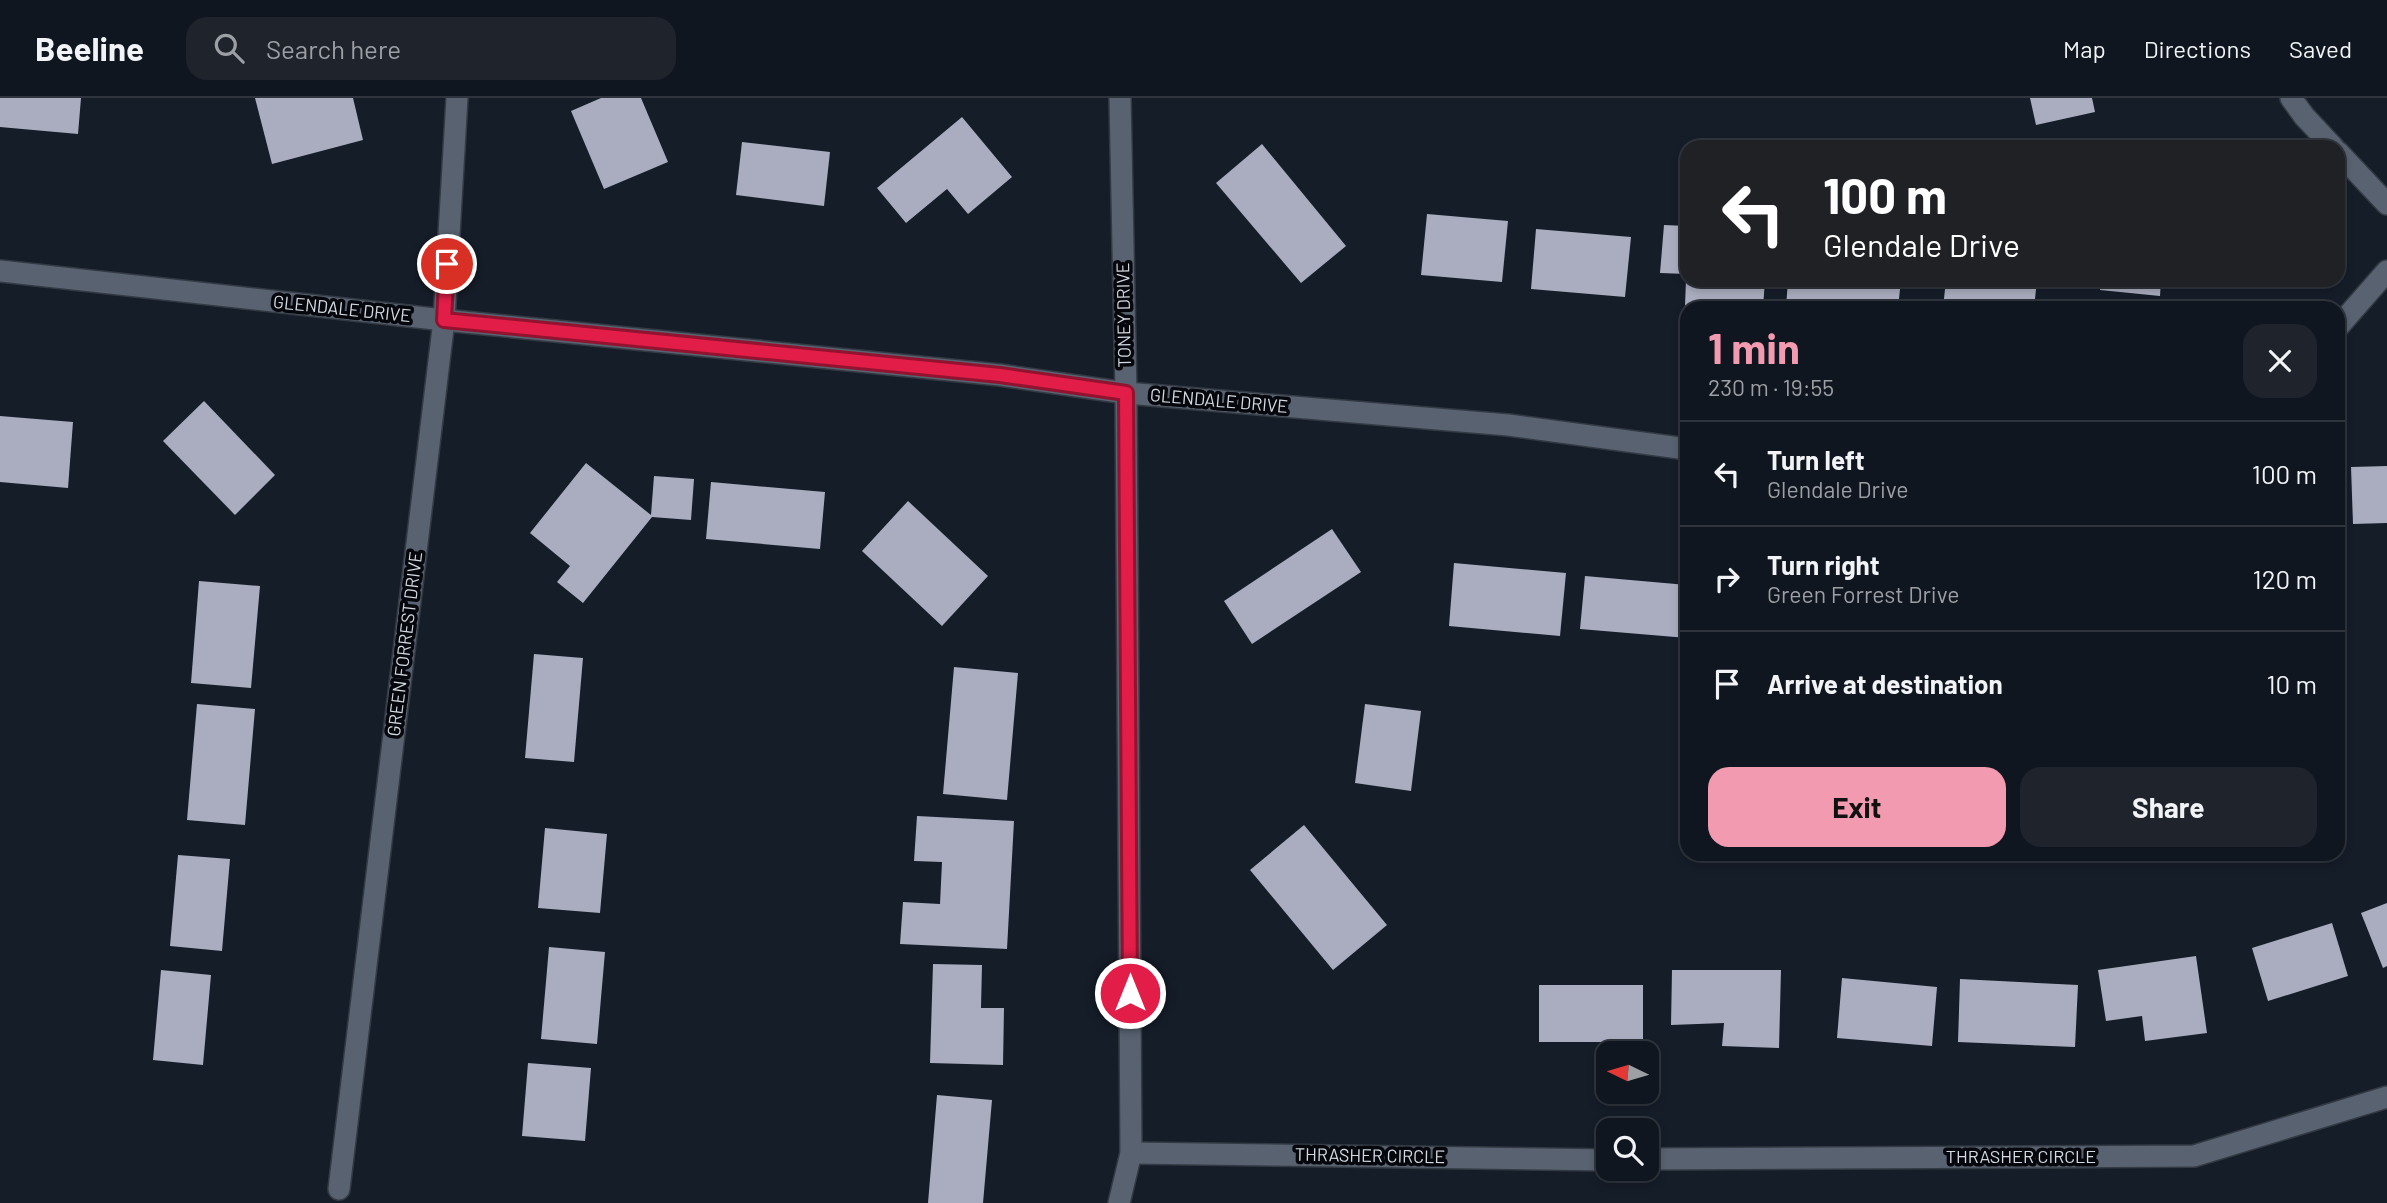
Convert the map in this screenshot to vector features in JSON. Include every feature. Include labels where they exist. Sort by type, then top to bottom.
[{"type":"street","name":"GREEN FORREST DRIVE","points":[[339,1189],[444,320],[457,98]]},
{"type":"street","name":"TONEY DRIVE","points":[[1119,1203],[1131,1153],[1126,393],[1120,98]]},
{"type":"street","points":[[2291,98],[2326,140]]},
{"type":"street","points":[[2345,159],[2387,204]]},
{"type":"street","name":"GLENDALE DRIVE","points":[[0,271],[444,320],[1000,375],[1126,393],[1508,425],[1680,448]]},
{"type":"street","points":[[2345,319],[2387,271]]},
{"type":"street","name":"THRASHER CIRCLE","points":[[1659,1159],[2194,1156],[2387,1097]]},
{"type":"street","name":"THRASHER CIRCLE","points":[[1131,1153],[1596,1160]]},
{"type":"building","points":[[0,98],[81,98],[78,134],[0,127]]},
{"type":"building","points":[[255,98],[353,98],[363,140],[272,164]]},
{"type":"building","points":[[601,98],[641,98],[668,162],[604,189],[571,111]]},
{"type":"building","points":[[2030,98],[2092,98],[2095,112],[2036,125]]},
{"type":"building","points":[[962,117],[1012,177],[968,214],[947,189],[906,223],[877,188]]},
{"type":"building","points":[[742,142],[830,152],[824,206],[736,195]]},
{"type":"building","points":[[1262,144],[1346,246],[1301,283],[1216,183]]},
{"type":"building","points":[[1427,214],[1508,221],[1502,282],[1421,275]]},
{"type":"building","points":[[1664,225],[1680,226],[1680,274],[1660,273]]},
{"type":"building","points":[[1536,229],[1631,237],[1625,297],[1531,289]]},
{"type":"building","points":[[1686,287],[1764,287],[1764,301],[1685,301]]},
{"type":"building","points":[[1788,287],[1900,287],[1899,301],[1786,301]]},
{"type":"building","points":[[1945,287],[2036,287],[2035,301],[1944,301]]},
{"type":"building","points":[[2100,287],[2161,287],[2160,296],[2100,290]]},
{"type":"building","points":[[204,401],[275,475],[235,515],[163,441]]},
{"type":"building","points":[[0,416],[73,422],[68,488],[0,482]]},
{"type":"building","points":[[586,463],[651,515],[654,476],[694,479],[691,520],[652,517],[583,603],[557,582],[570,566],[530,533]]},
{"type":"building","points":[[2387,466],[2387,523],[2353,524],[2351,467]]},
{"type":"building","points":[[711,482],[825,492],[820,549],[706,539]]},
{"type":"building","points":[[908,501],[988,576],[942,626],[862,551]]},
{"type":"building","points":[[1332,529],[1361,572],[1252,644],[1224,601]]},
{"type":"building","points":[[1454,563],[1566,573],[1560,636],[1449,626]]},
{"type":"building","points":[[1585,576],[1680,584],[1680,637],[1580,629]]},
{"type":"building","points":[[199,581],[260,586],[251,688],[191,683]]},
{"type":"building","points":[[534,654],[583,658],[574,762],[525,758]]},
{"type":"building","points":[[954,667],[1018,673],[1007,800],[943,794]]},
{"type":"building","points":[[197,704],[255,709],[245,825],[187,820]]},
{"type":"building","points":[[1365,704],[1421,711],[1411,791],[1355,783]]},
{"type":"building","points":[[917,816],[1014,821],[1007,949],[900,944],[903,902],[940,904],[942,862],[914,861]]},
{"type":"building","points":[[1304,825],[1387,925],[1333,970],[1250,870]]},
{"type":"building","points":[[545,828],[607,834],[600,913],[538,908]]},
{"type":"building","points":[[178,855],[230,859],[222,951],[170,946]]},
{"type":"building","points":[[2387,903],[2387,966],[2383,968],[2361,913]]},
{"type":"building","points":[[2332,923],[2348,976],[2268,1001],[2252,948]]},
{"type":"building","points":[[549,947],[605,952],[597,1044],[541,1039]]},
{"type":"building","points":[[2196,956],[2207,1033],[2145,1041],[2142,1016],[2106,1021],[2098,970]]},
{"type":"building","points":[[933,964],[982,965],[981,1008],[1004,1008],[1003,1065],[930,1063]]},
{"type":"building","points":[[161,970],[211,975],[203,1065],[153,1060]]},
{"type":"building","points":[[1672,970],[1781,970],[1779,1048],[1722,1046],[1724,1023],[1671,1025]]},
{"type":"building","points":[[1842,978],[1937,987],[1932,1046],[1837,1038]]},
{"type":"building","points":[[1960,979],[2078,985],[2075,1047],[1958,1042]]},
{"type":"building","points":[[1539,985],[1643,985],[1643,1041],[1539,1042]]},
{"type":"building","points":[[528,1063],[591,1068],[585,1141],[522,1136]]},
{"type":"building","points":[[937,1095],[992,1100],[983,1203],[928,1203]]},
{"type":"route","points":[[447,264],[444,320],[1000,375],[1126,393],[1130,993]]}]
